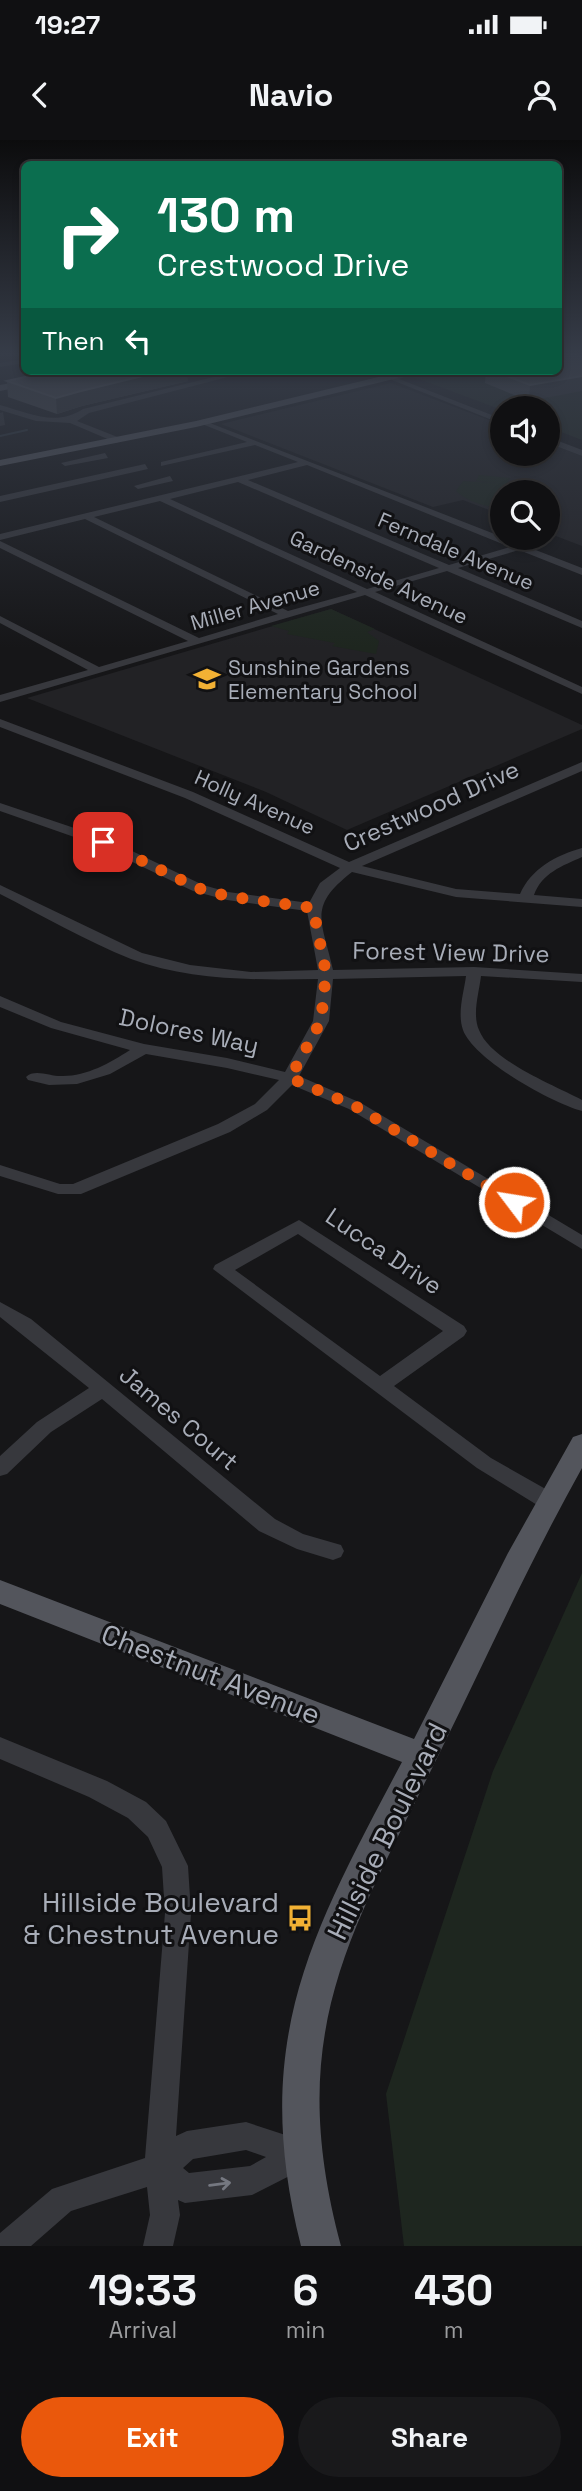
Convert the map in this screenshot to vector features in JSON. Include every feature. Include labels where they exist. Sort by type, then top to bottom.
[{"type":"main road","points":[[0,463],[60,451]]},
{"type":"main road","name":"Hillside Boulevard","points":[[321,2246],[303,2154],[299,2080],[313,1998],[349,1902],[550,1502],[582,1444]]},
{"type":"main road","name":"Chestnut Avenue","points":[[0,1592],[422,1756]]},
{"type":"street","points":[[70,451],[86,459]]},
{"type":"street","points":[[164,464],[217,451]]},
{"type":"street","points":[[278,451],[490,535]]},
{"type":"street","points":[[65,463],[105,456]]},
{"type":"street","points":[[0,537],[306,463]]},
{"type":"street","points":[[0,499],[145,467]]},
{"type":"street","points":[[138,485],[170,479]]},
{"type":"street","name":"Ferndale Avenue","points":[[239,479],[582,625]]},
{"type":"street","points":[[156,482],[180,494]]},
{"type":"street","name":"Gardenside Avenue","points":[[161,498],[582,691]]},
{"type":"street","points":[[85,516],[286,615]]},
{"type":"street","points":[[0,544],[197,641]]},
{"type":"street","name":"Miller Avenue","points":[[0,699],[510,550]]},
{"type":"street","points":[[527,550],[582,572]]},
{"type":"street","points":[[0,619],[97,670]]},
{"type":"street","name":"Holly Avenue","points":[[0,723],[189,794],[349,867],[441,891],[582,903]]},
{"type":"street","name":"Crestwood Drive","points":[[313,908],[325,886],[349,867],[582,765]]},
{"type":"street","points":[[0,807],[103,842],[198,888],[227,896],[313,908],[326,973],[321,1021],[290,1078],[261,1107],[223,1128],[89,1186],[58,1189],[0,1170]]},
{"type":"street","points":[[525,900],[530,882],[540,872],[582,852]]},
{"type":"street","name":"Forest View Drive","points":[[2,892],[136,956],[190,969],[251,976],[474,971],[582,978]]},
{"type":"street","points":[[474,971],[470,1029],[478,1043],[496,1059],[582,1106]]},
{"type":"street","name":"Dolores Way","points":[[0,1001],[56,1025],[143,1049],[227,1063],[290,1078],[355,1106],[582,1243]]},
{"type":"street","points":[[34,1077],[51,1083],[74,1082],[116,1067],[143,1049]]},
{"type":"street","name":"Lucca Drive","points":[[380,1386],[457,1331],[299,1226],[222,1269],[254,1292],[380,1386],[484,1463],[550,1502]]},
{"type":"street","name":"James Court","points":[[0,1308],[24,1324],[267,1525],[297,1541],[333,1551]]},
{"type":"street","points":[[0,1468],[44,1427],[103,1389]]},
{"type":"street","points":[[0,1748],[125,1802],[156,1829],[170,1853],[178,1881],[178,1905],[159,2168],[165,2215],[158,2246]]},
{"type":"street","points":[[8,2246],[62,2199],[159,2168],[187,2146],[246,2137],[303,2154]]},
{"type":"street","points":[[159,2168],[185,2188],[252,2180],[303,2154]]},
{"type":"shaded area","points":[[291,451],[490,451],[490,466],[560,466],[560,451],[570,451],[582,456],[582,546],[560,538],[560,480],[490,480],[490,510],[463,500],[433,507]]},
{"type":"shaded area","points":[[479,475],[510,478],[490,480],[490,482],[476,481]]},
{"type":"shaded area","points":[[463,481],[490,483],[490,507],[472,501],[456,491]]},
{"type":"shaded area","points":[[331,609],[582,725],[582,729],[347,830],[266,792],[27,698]]},
{"type":"shaded area","points":[[331,609],[375,629],[367,632],[379,641],[376,654],[287,634],[289,631],[271,626]]},
{"type":"shaded area","points":[[582,1573],[582,2246],[404,2246],[386,2094],[493,1771]]},
{"type":"place","name":"Sunshine Gardens Elementary School","points":[[207,679]]},
{"type":"place","name":"Hillside Boulevard & Chestnut Avenue","points":[[300,1918]]},
{"type":"route","points":[[103,842],[198,888],[227,896],[313,908],[326,973],[321,1021],[290,1078],[355,1106],[514,1202]]}]
